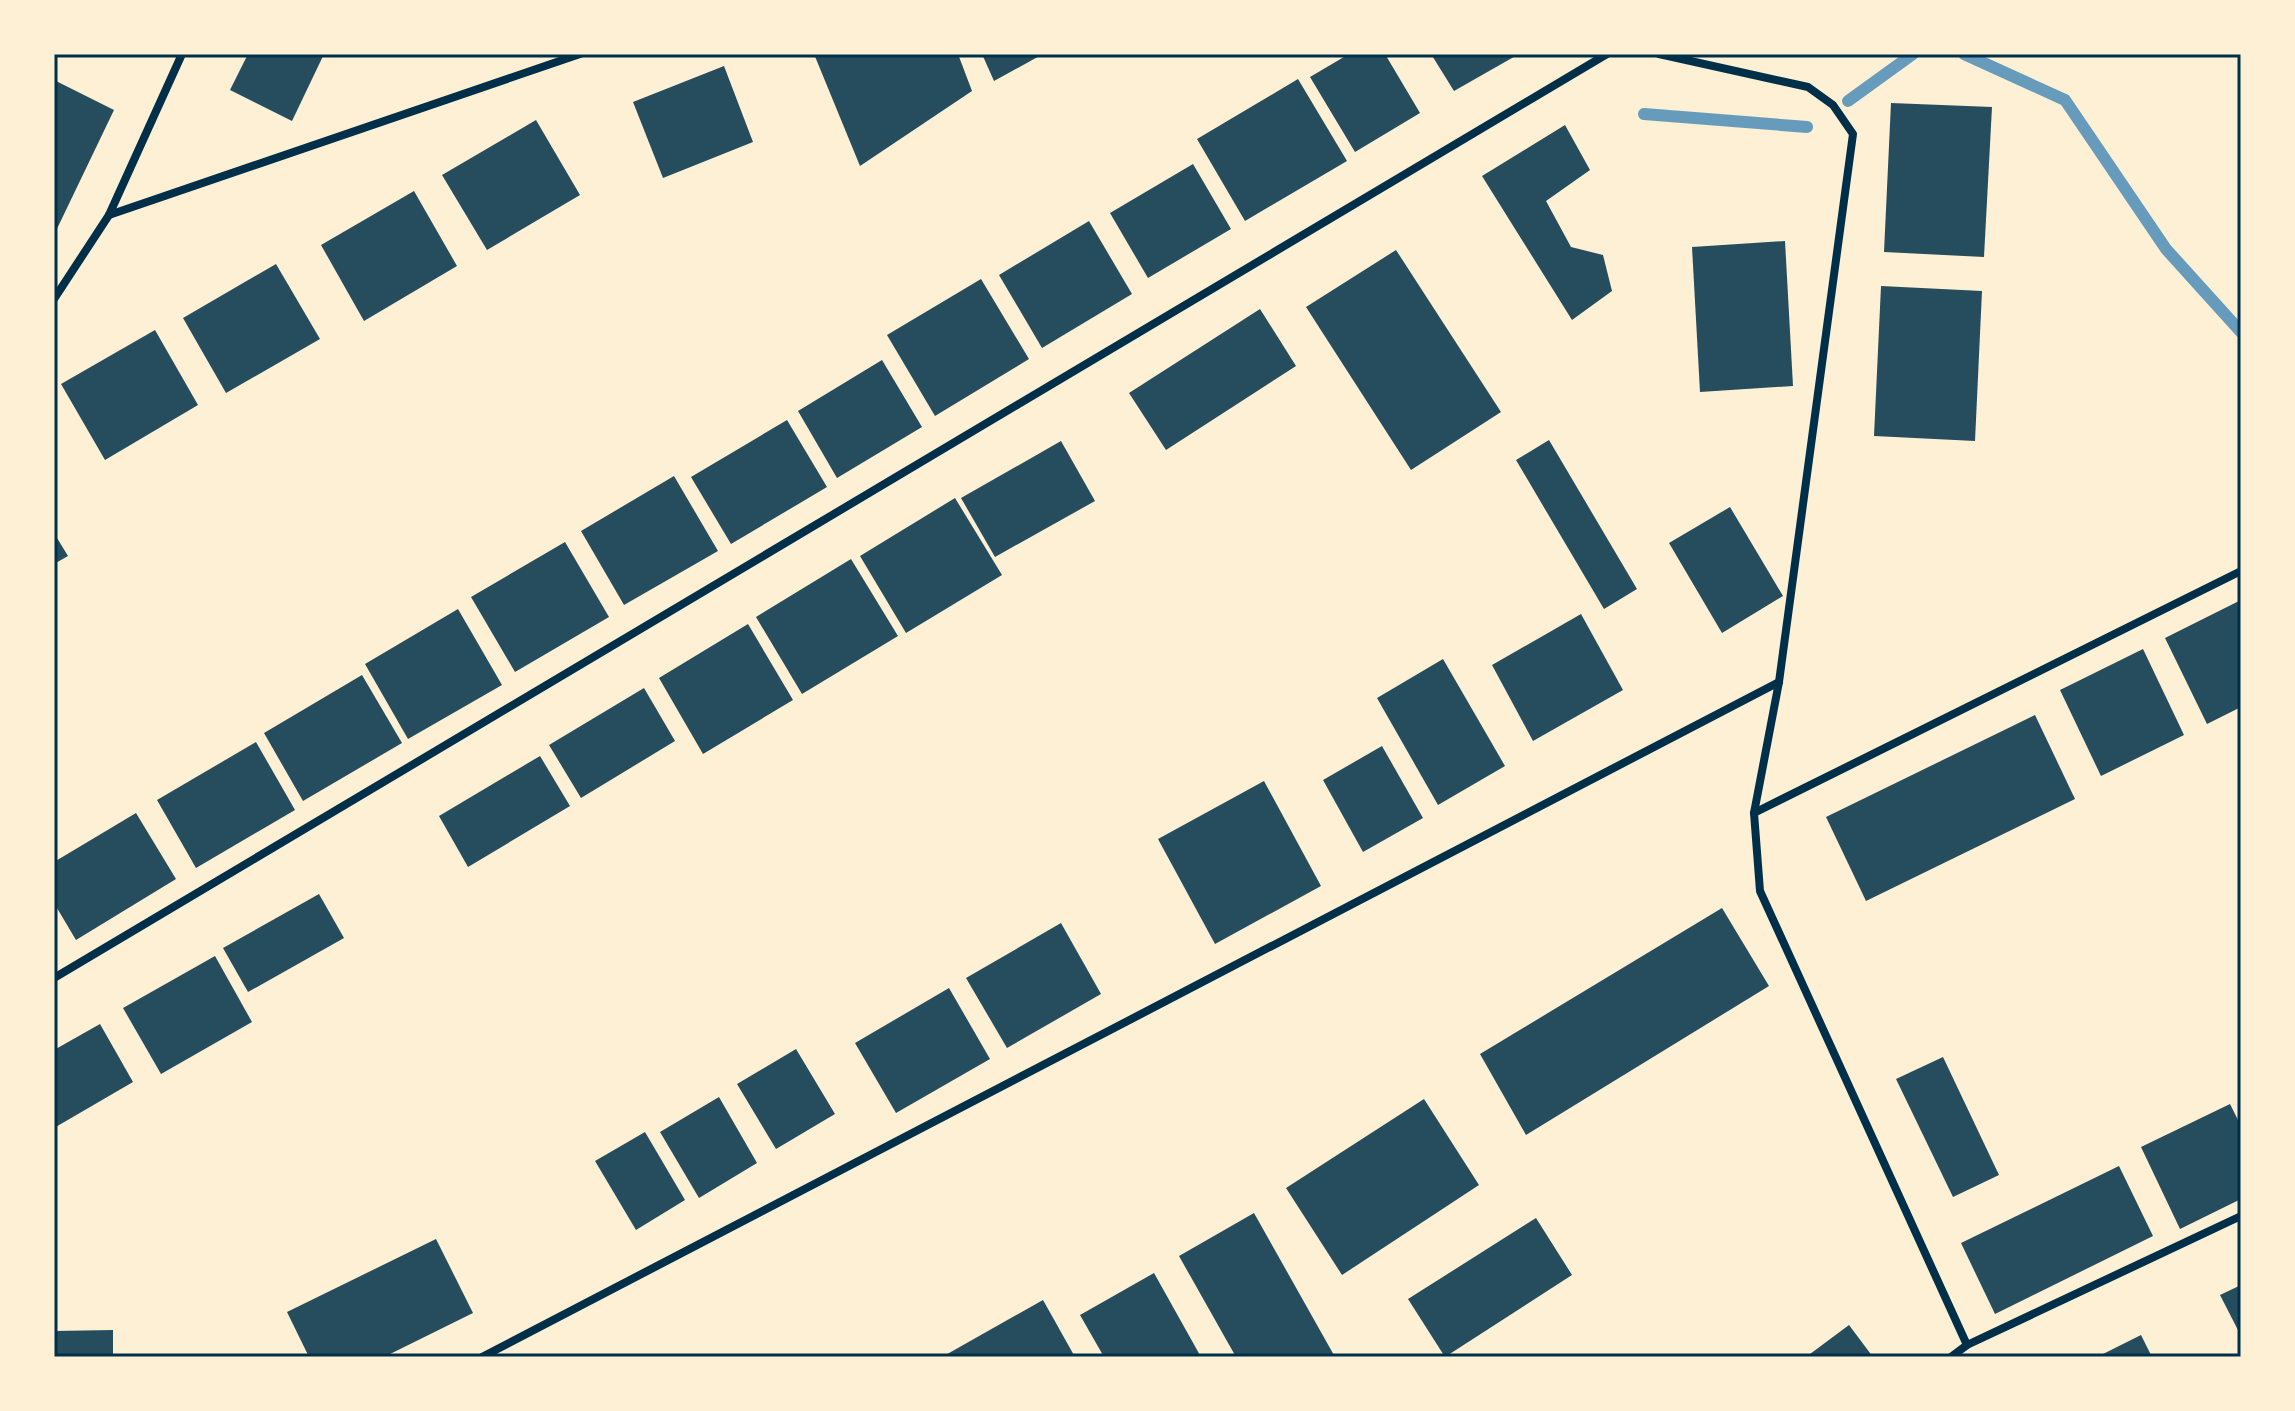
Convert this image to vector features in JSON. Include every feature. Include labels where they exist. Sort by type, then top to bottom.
[{"type":"street","points":[[54,299],[109,215],[182,54]]},
{"type":"street","points":[[109,215],[580,54]]},
{"type":"street","points":[[54,978],[1607,54]]},
{"type":"street","points":[[1659,54],[1808,87],[1833,105],[1853,134],[1779,682],[1754,813],[1760,891],[1967,1345]]},
{"type":"street","points":[[1754,813],[2241,571]]},
{"type":"street","points":[[482,1357],[1779,682]]},
{"type":"street","points":[[1951,1357],[1967,1345],[2241,1216]]},
{"type":"building","points":[[248,54],[324,54],[292,121],[230,90]]},
{"type":"building","points":[[814,54],[958,54],[972,91],[860,166]]},
{"type":"building","points":[[982,54],[1043,54],[994,81]]},
{"type":"building","points":[[1349,54],[1385,54],[1420,113],[1355,152],[1310,77]]},
{"type":"building","points":[[1431,54],[1519,54],[1454,91]]},
{"type":"building","points":[[724,66],[753,142],[663,178],[633,102]]},
{"type":"building","points":[[1298,79],[1347,161],[1245,221],[1197,139]]},
{"type":"building","points":[[54,80],[114,110],[54,235]]},
{"type":"building","points":[[1891,103],[1992,107],[1984,257],[1884,252]]},
{"type":"building","points":[[536,120],[580,195],[487,250],[442,175]]},
{"type":"building","points":[[1565,125],[1590,170],[1546,201],[1571,247],[1603,255],[1612,291],[1572,320],[1482,176]]},
{"type":"building","points":[[1193,164],[1231,229],[1148,278],[1110,213]]},
{"type":"building","points":[[414,191],[457,266],[364,321],[321,245]]},
{"type":"building","points":[[1089,221],[1132,294],[1042,348],[999,275]]},
{"type":"building","points":[[1785,241],[1793,386],[1700,392],[1692,247]]},
{"type":"building","points":[[1396,250],[1501,412],[1411,470],[1306,307]]},
{"type":"building","points":[[276,264],[320,339],[226,393],[183,318]]},
{"type":"building","points":[[981,279],[1029,359],[935,416],[887,335]]},
{"type":"building","points":[[1881,286],[1982,291],[1975,441],[1874,436]]},
{"type":"building","points":[[1260,309],[1296,366],[1166,450],[1129,393]]},
{"type":"building","points":[[155,330],[198,405],[105,460],[61,384]]},
{"type":"building","points":[[882,360],[922,427],[837,478],[798,411]]},
{"type":"building","points":[[787,420],[827,487],[731,544],[691,477]]},
{"type":"building","points":[[1549,440],[1637,589],[1604,609],[1516,460]]},
{"type":"building","points":[[1061,441],[1095,501],[995,557],[961,498]]},
{"type":"building","points":[[674,476],[718,551],[624,605],[581,531]]},
{"type":"building","points":[[955,498],[1002,575],[906,633],[860,556]]},
{"type":"building","points":[[1730,507],[1783,596],[1722,633],[1669,543]]},
{"type":"building","points":[[54,533],[68,556],[54,564]]},
{"type":"building","points":[[565,542],[609,617],[515,672],[471,597]]},
{"type":"building","points":[[851,559],[898,636],[802,694],[756,617]]},
{"type":"building","points":[[2241,600],[2241,707],[2207,724],[2165,638]]},
{"type":"building","points":[[458,609],[502,685],[408,739],[365,664]]},
{"type":"building","points":[[1581,614],[1623,690],[1533,741],[1492,665]]},
{"type":"building","points":[[748,624],[793,700],[703,754],[659,678]]},
{"type":"building","points":[[2143,649],[2184,735],[2101,776],[2060,690]]},
{"type":"building","points":[[1443,659],[1505,766],[1438,805],[1377,698]]},
{"type":"building","points":[[362,675],[402,743],[303,801],[264,733]]},
{"type":"building","points":[[644,688],[675,741],[581,798],[549,745]]},
{"type":"building","points":[[2035,715],[2075,799],[1866,901],[1826,817]]},
{"type":"building","points":[[256,742],[295,810],[196,868],[157,800]]},
{"type":"building","points":[[1382,746],[1423,818],[1363,852],[1323,780]]},
{"type":"building","points":[[540,756],[570,806],[468,867],[439,816]]},
{"type":"building","points":[[1264,781],[1321,886],[1215,944],[1158,839]]},
{"type":"building","points":[[136,813],[176,879],[76,940],[54,903],[54,862]]},
{"type":"building","points":[[319,894],[344,938],[248,992],[223,948]]},
{"type":"building","points":[[1722,908],[1769,986],[1526,1135],[1480,1054]]},
{"type":"building","points":[[1061,923],[1101,994],[1007,1048],[966,978]]},
{"type":"building","points":[[215,956],[252,1022],[161,1074],[123,1008]]},
{"type":"building","points":[[949,988],[990,1059],[896,1113],[855,1043]]},
{"type":"building","points":[[100,1024],[133,1082],[54,1128],[54,1050]]},
{"type":"building","points":[[796,1049],[835,1114],[776,1149],[737,1084]]},
{"type":"building","points":[[1943,1057],[1999,1175],[1953,1197],[1896,1079]]},
{"type":"building","points":[[719,1097],[757,1163],[699,1198],[660,1132]]},
{"type":"building","points":[[1424,1099],[1479,1185],[1342,1275],[1286,1188]]},
{"type":"building","points":[[2230,1104],[2241,1126],[2241,1199],[2180,1229],[2141,1147]]},
{"type":"building","points":[[645,1132],[685,1200],[636,1230],[595,1161]]},
{"type":"building","points":[[2119,1166],[2153,1236],[1995,1314],[1961,1243]]},
{"type":"building","points":[[1254,1213],[1335,1357],[1236,1357],[1179,1256]]},
{"type":"building","points":[[1536,1218],[1572,1275],[1445,1357],[1408,1299]]},
{"type":"building","points":[[436,1239],[473,1313],[384,1357],[309,1357],[287,1312]]},
{"type":"building","points":[[1154,1273],[1201,1357],[1104,1357],[1080,1315]]},
{"type":"building","points":[[2241,1285],[2241,1336],[2220,1295]]},
{"type":"building","points":[[1043,1300],[1075,1357],[942,1357]]},
{"type":"building","points":[[1849,1325],[1873,1357],[1806,1357]]},
{"type":"building","points":[[113,1330],[113,1357],[54,1357],[54,1331]]},
{"type":"building","points":[[2141,1335],[2152,1357],[2097,1357]]},
{"type":"waterway","points":[[1848,101],[1913,54]]},
{"type":"waterway","points":[[1964,54],[2065,100],[2166,249],[2241,332]]},
{"type":"waterway","points":[[1644,114],[1807,127]]}]
